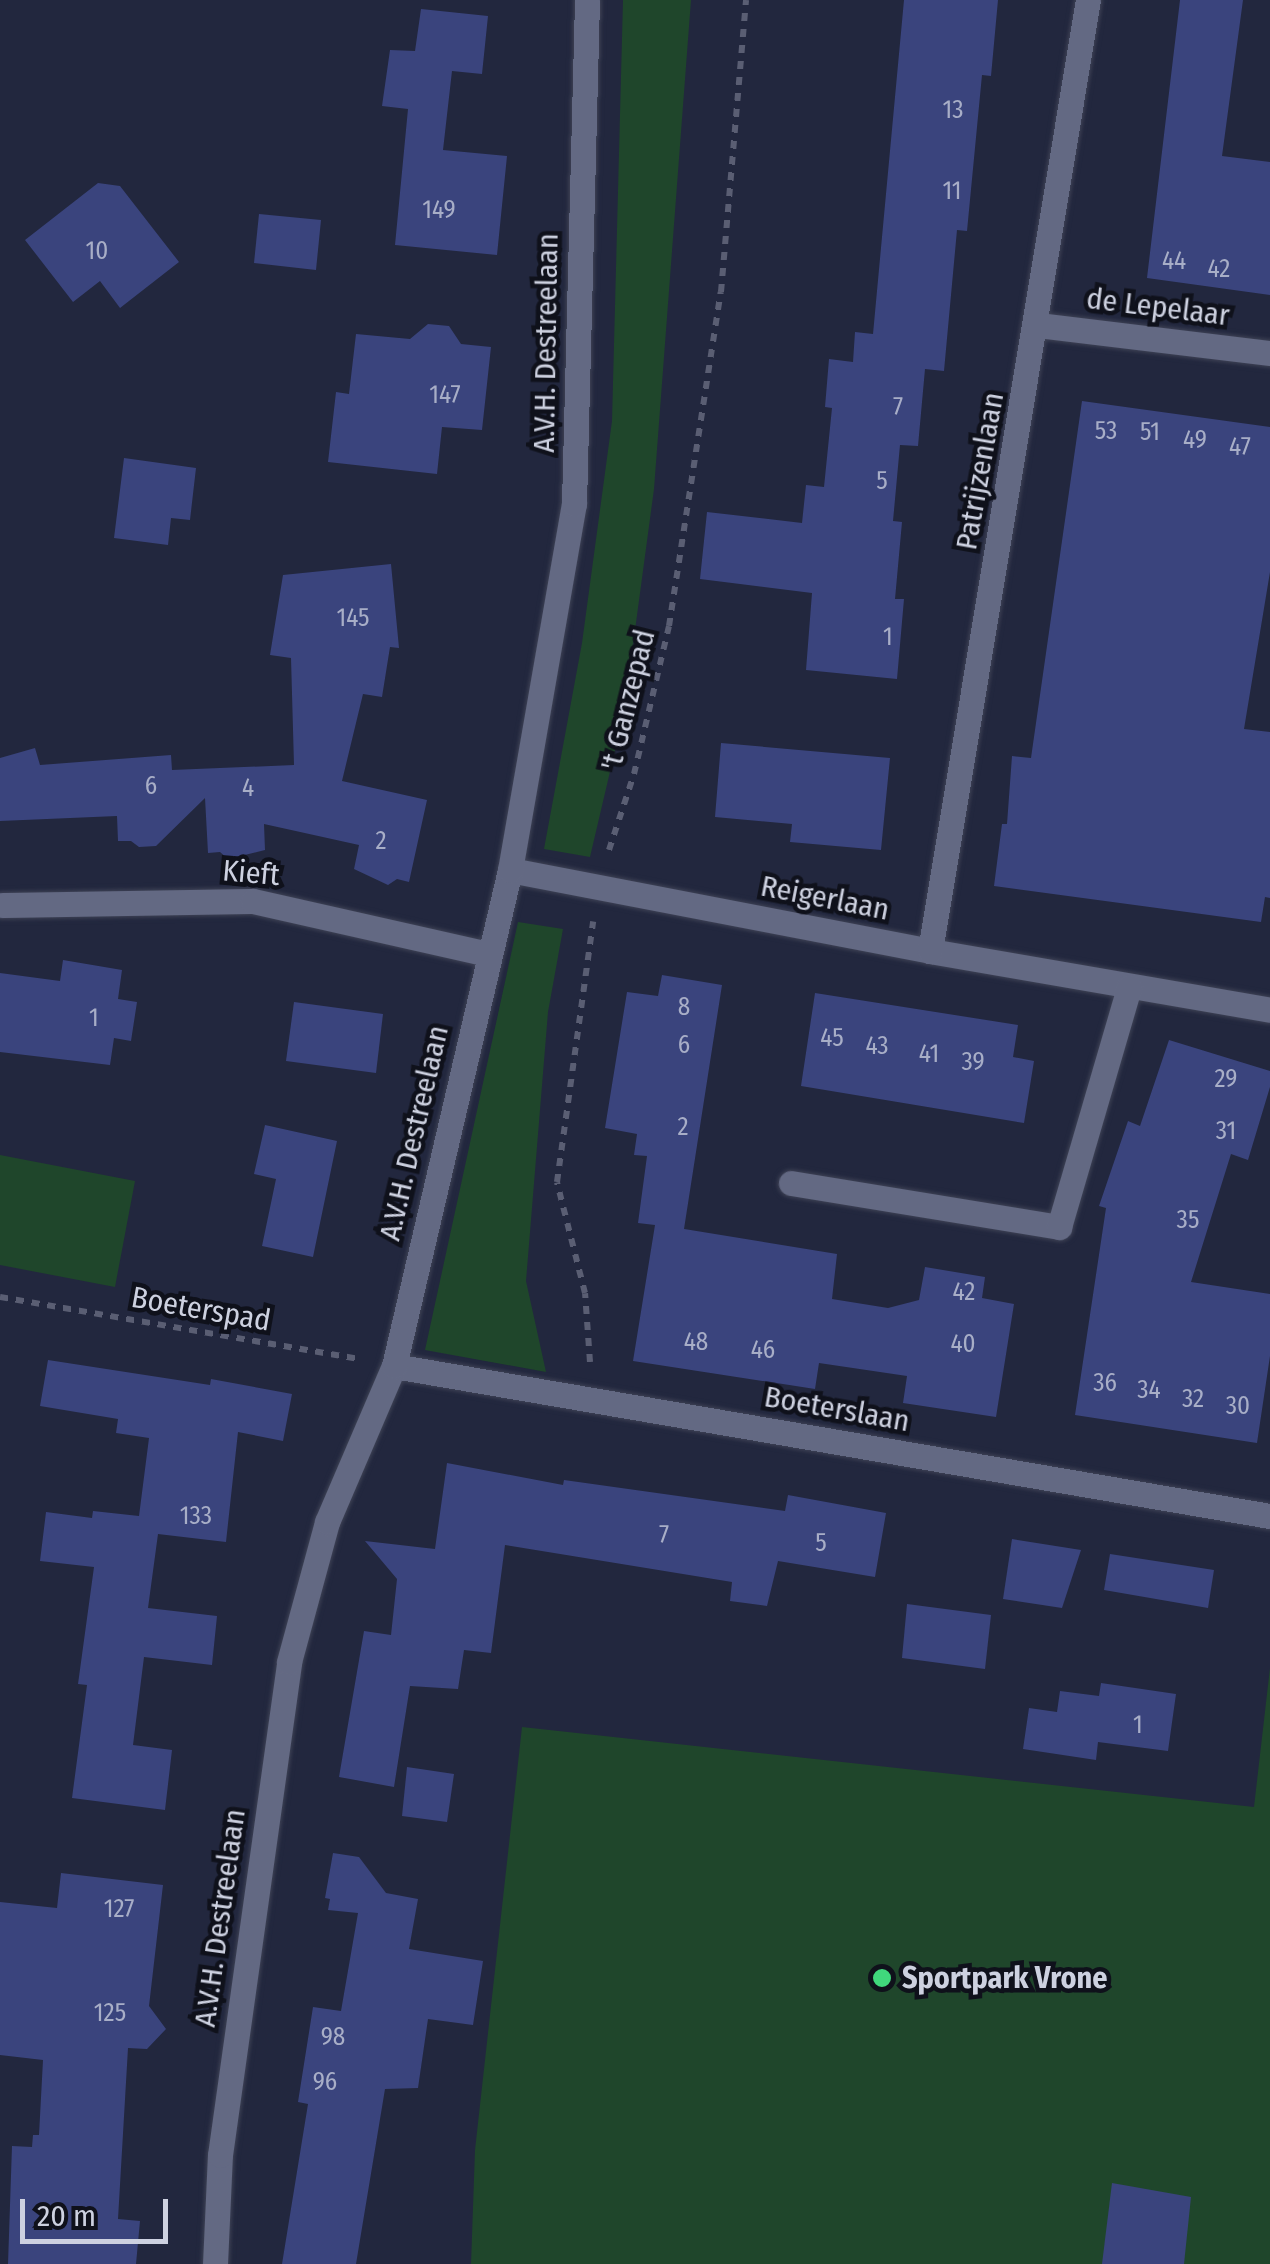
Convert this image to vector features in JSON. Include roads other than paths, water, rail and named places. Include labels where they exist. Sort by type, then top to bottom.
[{"type":"street","name":"A.V.H. Destreelaan","points":[[215,2264],[220,2155],[289,1662],[326,1522],[394,1366],[510,870],[574,504],[587,0]]},
{"type":"street","name":"Patrijzenlaan","points":[[930,951],[1038,325],[1088,0]]},
{"type":"street","name":"de Lepelaar","points":[[1038,325],[1270,353]]},
{"type":"street","name":"Reigerlaan","points":[[510,870],[930,951],[1270,1010]]},
{"type":"street","name":"Kieft","points":[[2,905],[253,901],[489,954]]},
{"type":"street","points":[[791,1183],[1058,1228],[1129,987]]},
{"type":"street","name":"Boeterslaan","points":[[394,1366],[1270,1516]]},
{"type":"place","name":"Sportpark Vrone","points":[[882,1978]]}]
